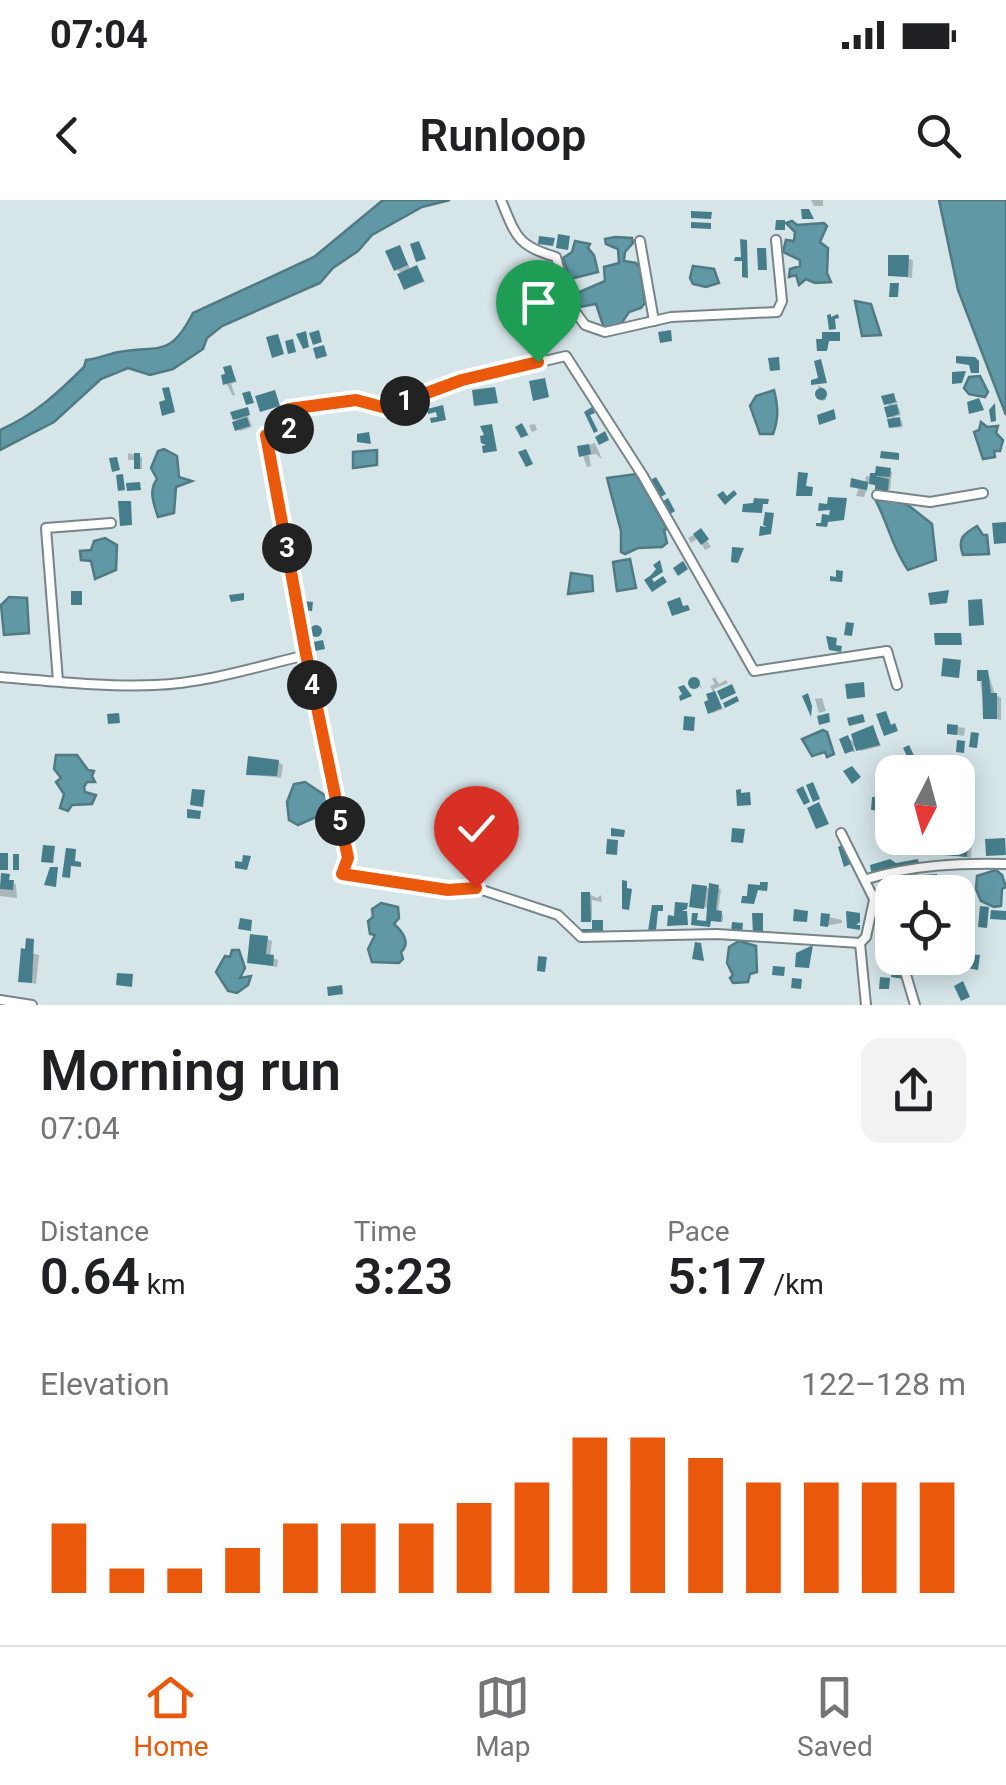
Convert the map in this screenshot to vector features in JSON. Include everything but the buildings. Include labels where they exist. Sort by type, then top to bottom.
[{"type":"street","points":[[501,200],[512,227],[528,249],[556,257],[568,302],[585,325],[605,332],[671,316],[777,312],[782,302],[776,240]]},
{"type":"street","points":[[640,240],[654,321]]},
{"type":"street","points":[[841,832],[874,900],[866,937],[860,942],[717,934],[581,937],[558,914],[476,888],[448,890],[342,874],[348,858],[266,435],[289,430],[289,409],[356,400],[386,408],[462,380],[566,356],[643,476],[754,672],[887,651],[897,685]]},
{"type":"street","points":[[876,495],[930,502],[984,492]]},
{"type":"street","points":[[58,681],[46,528],[111,523]]},
{"type":"street","points":[[0,678],[174,683],[222,676],[306,654]]},
{"type":"street","points":[[867,880],[900,869],[963,863],[1006,864]]},
{"type":"street","points":[[860,942],[866,1005]]},
{"type":"street","points":[[906,975],[915,1005]]},
{"type":"street","points":[[0,1000],[32,1005]]},
{"type":"water","points":[[383,200],[450,200],[422,207],[372,235],[320,283],[222,326],[207,338],[203,349],[173,369],[150,375],[128,368],[101,379],[54,422],[0,450],[0,430],[45,403],[84,367],[86,360],[163,347],[178,337],[193,313],[314,257]]},
{"type":"water","points":[[939,200],[1006,200],[1006,415],[958,290]]},
{"type":"water","points":[[792,221],[797,225],[827,226],[820,242],[828,248],[827,273],[831,282],[806,279],[799,285],[796,275],[789,277],[790,269],[800,266],[800,260],[783,252],[786,240],[794,241],[795,232],[786,223]]},
{"type":"water","points":[[632,238],[624,261],[640,268],[645,303],[629,312],[621,324],[604,328],[596,304],[579,307],[575,294],[605,281],[604,267],[619,263],[618,249],[606,244],[605,239]]},
{"type":"water","points":[[575,241],[590,244],[588,248],[598,272],[570,279],[563,258],[572,252]]},
{"type":"water","points":[[693,266],[714,269],[719,283],[706,287],[693,284]]},
{"type":"water","points":[[855,301],[871,304],[881,335],[862,336]]},
{"type":"water","points":[[980,376],[988,392],[985,397],[969,394],[964,388],[969,377]]},
{"type":"water","points":[[774,390],[775,428],[773,434],[760,434],[750,406],[756,396]]},
{"type":"water","points":[[981,422],[987,427],[998,426],[996,433],[1003,440],[1000,451],[994,451],[995,457],[983,459],[974,432]]},
{"type":"water","points":[[164,449],[177,456],[179,477],[192,481],[176,487],[174,513],[158,517],[152,493],[157,479],[151,468],[158,451]]},
{"type":"water","points":[[377,450],[377,465],[353,468],[353,452]]},
{"type":"water","points":[[636,474],[667,529],[667,543],[625,554],[621,552],[621,531],[607,478]]},
{"type":"water","points":[[891,499],[908,505],[932,524],[936,560],[908,570],[876,501]]},
{"type":"water","points":[[977,526],[987,535],[989,554],[963,555],[962,538]]},
{"type":"water","points":[[105,538],[117,545],[116,570],[95,579],[91,561],[81,560],[80,551],[91,550],[94,541]]},
{"type":"water","points":[[630,559],[636,588],[617,591],[613,562]]},
{"type":"water","points":[[571,573],[592,576],[593,591],[568,594]]},
{"type":"water","points":[[9,597],[27,598],[29,633],[4,635],[1,605]]},
{"type":"water","points":[[823,730],[834,754],[812,756],[802,739]]},
{"type":"water","points":[[56,755],[77,755],[88,770],[94,771],[95,782],[87,782],[84,787],[85,792],[96,795],[92,804],[72,805],[68,811],[60,808],[64,794],[56,782],[61,778],[54,769]]},
{"type":"water","points":[[305,782],[332,800],[321,815],[298,825],[289,820],[287,802],[294,784]]},
{"type":"water","points":[[996,870],[1006,887],[1002,889],[1001,906],[994,907],[981,901],[976,889],[977,876]]},
{"type":"water","points":[[381,903],[398,907],[399,918],[394,924],[406,941],[399,963],[372,962],[368,949],[375,935],[370,934],[368,921],[373,917],[372,909]]},
{"type":"water","points":[[739,941],[756,946],[757,972],[750,974],[748,982],[733,983],[727,963],[729,947]]},
{"type":"water","points":[[232,950],[239,950],[245,968],[240,978],[251,976],[248,985],[237,993],[228,991],[216,972]]},
{"type":"route","points":[[476,888],[448,890],[342,874],[348,858],[266,435],[289,430],[289,409],[356,400],[386,408],[462,380],[538,362]]}]
